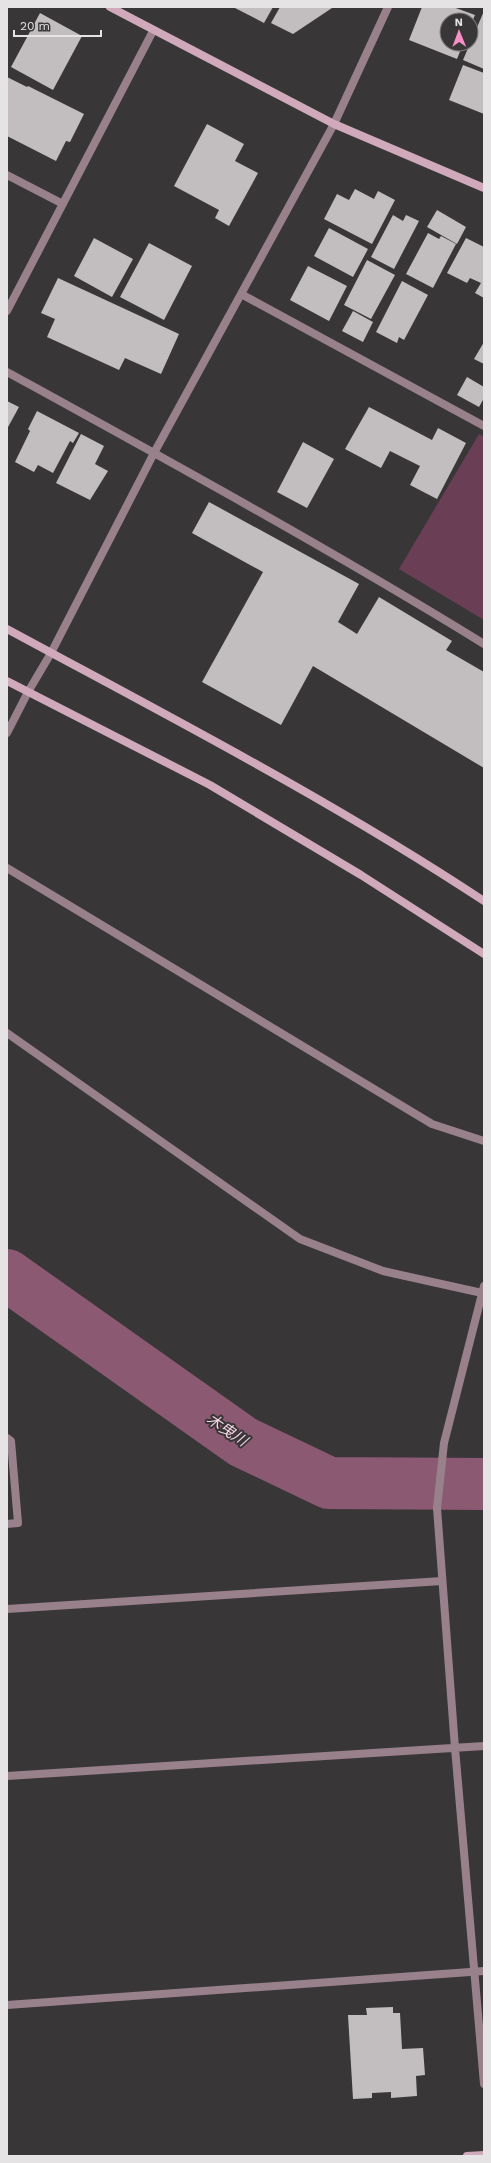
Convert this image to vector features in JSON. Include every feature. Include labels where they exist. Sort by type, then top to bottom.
[{"type":"street","points":[[110,7],[153,31],[334,124],[484,188]]},
{"type":"street","points":[[7,733],[28,692],[51,653],[154,453],[334,124],[388,7]]},
{"type":"street","points":[[7,311],[153,31]]},
{"type":"street","points":[[7,175],[63,204]]},
{"type":"street","points":[[241,294],[484,426]]},
{"type":"street","points":[[7,372],[154,453],[422,606],[484,644]]},
{"type":"street","points":[[7,629],[273,773],[409,852],[484,901]]},
{"type":"street","points":[[7,681],[210,786],[361,875],[484,954]]},
{"type":"street","points":[[7,868],[432,1124],[484,1142]]},
{"type":"street","points":[[7,1033],[300,1239],[383,1271],[483,1290],[444,1443],[437,1508],[455,1748],[484,2084]]},
{"type":"street","points":[[7,1438],[12,1441],[18,1523],[7,1524]]},
{"type":"street","points":[[7,1609],[442,1581]]},
{"type":"street","points":[[7,1776],[484,1746]]},
{"type":"street","points":[[7,2005],[484,1971]]},
{"type":"street","points":[[467,2156],[484,2155]]},
{"type":"shaded area","points":[[479,434],[484,437],[484,620],[399,569]]},
{"type":"building","points":[[233,7],[273,7],[264,23]]},
{"type":"building","points":[[280,7],[332,8],[293,34],[271,23]]},
{"type":"building","points":[[422,7],[453,7],[467,12],[439,12],[439,52],[409,40]]},
{"type":"building","points":[[484,11],[484,69],[463,60],[466,52],[479,52],[479,23]]},
{"type":"building","points":[[40,13],[82,36],[53,90],[11,67]]},
{"type":"building","points":[[439,52],[460,52],[457,59]]},
{"type":"building","points":[[463,65],[484,73],[484,114],[449,100]]},
{"type":"building","points":[[7,77],[84,114],[70,142],[66,141],[56,161],[7,136]]},
{"type":"building","points":[[207,124],[244,144],[235,161],[258,173],[229,226],[215,218],[219,210],[174,186]]},
{"type":"building","points":[[355,189],[374,199],[378,191],[395,200],[372,244],[324,219],[337,194],[349,200]]},
{"type":"building","points":[[437,210],[466,227],[457,244],[427,227]]},
{"type":"building","points":[[393,215],[403,221],[406,215],[419,221],[394,269],[371,257]]},
{"type":"building","points":[[329,228],[368,249],[353,277],[314,256]]},
{"type":"building","points":[[428,233],[439,239],[441,236],[456,244],[433,288],[406,274]]},
{"type":"building","points":[[94,238],[133,259],[112,297],[74,276]]},
{"type":"building","points":[[466,238],[484,247],[484,298],[475,293],[481,283],[470,278],[467,283],[447,273]]},
{"type":"building","points":[[149,243],[192,266],[164,320],[120,297]]},
{"type":"building","points":[[367,260],[395,275],[371,319],[344,305]]},
{"type":"building","points":[[308,266],[347,286],[329,321],[290,300]]},
{"type":"building","points":[[58,278],[179,334],[161,374],[125,358],[119,370],[47,337],[55,319],[41,313]]},
{"type":"building","points":[[402,281],[428,295],[404,340],[399,337],[397,343],[376,332]]},
{"type":"building","points":[[353,311],[373,322],[363,342],[342,331]]},
{"type":"building","points":[[484,342],[484,364],[474,359]]},
{"type":"building","points":[[467,377],[484,387],[484,398],[479,407],[457,395]]},
{"type":"building","points":[[7,401],[19,407],[7,429]]},
{"type":"building","points":[[369,407],[432,440],[438,428],[466,443],[437,499],[410,485],[420,466],[390,451],[381,468],[345,449]]},
{"type":"building","points":[[37,411],[79,433],[73,443],[70,441],[53,473],[38,465],[34,472],[15,462],[30,431],[28,429]]},
{"type":"building","points":[[81,434],[104,446],[95,464],[108,471],[90,500],[56,483]]},
{"type":"building","points":[[303,442],[334,459],[307,508],[277,492]]},
{"type":"building","points":[[209,502],[359,584],[338,622],[357,634],[379,597],[452,641],[446,650],[484,672],[484,768],[313,666],[281,725],[202,682],[263,572],[192,533]]},
{"type":"building","points":[[393,2007],[393,2013],[400,2013],[402,2049],[423,2048],[425,2075],[416,2076],[417,2096],[391,2098],[391,2092],[372,2093],[372,2098],[353,2099],[348,2015],[367,2015],[366,2008]]},
{"type":"waterway","name":"木曳川","points":[[7,1275],[243,1442],[329,1483],[484,1484]]}]
